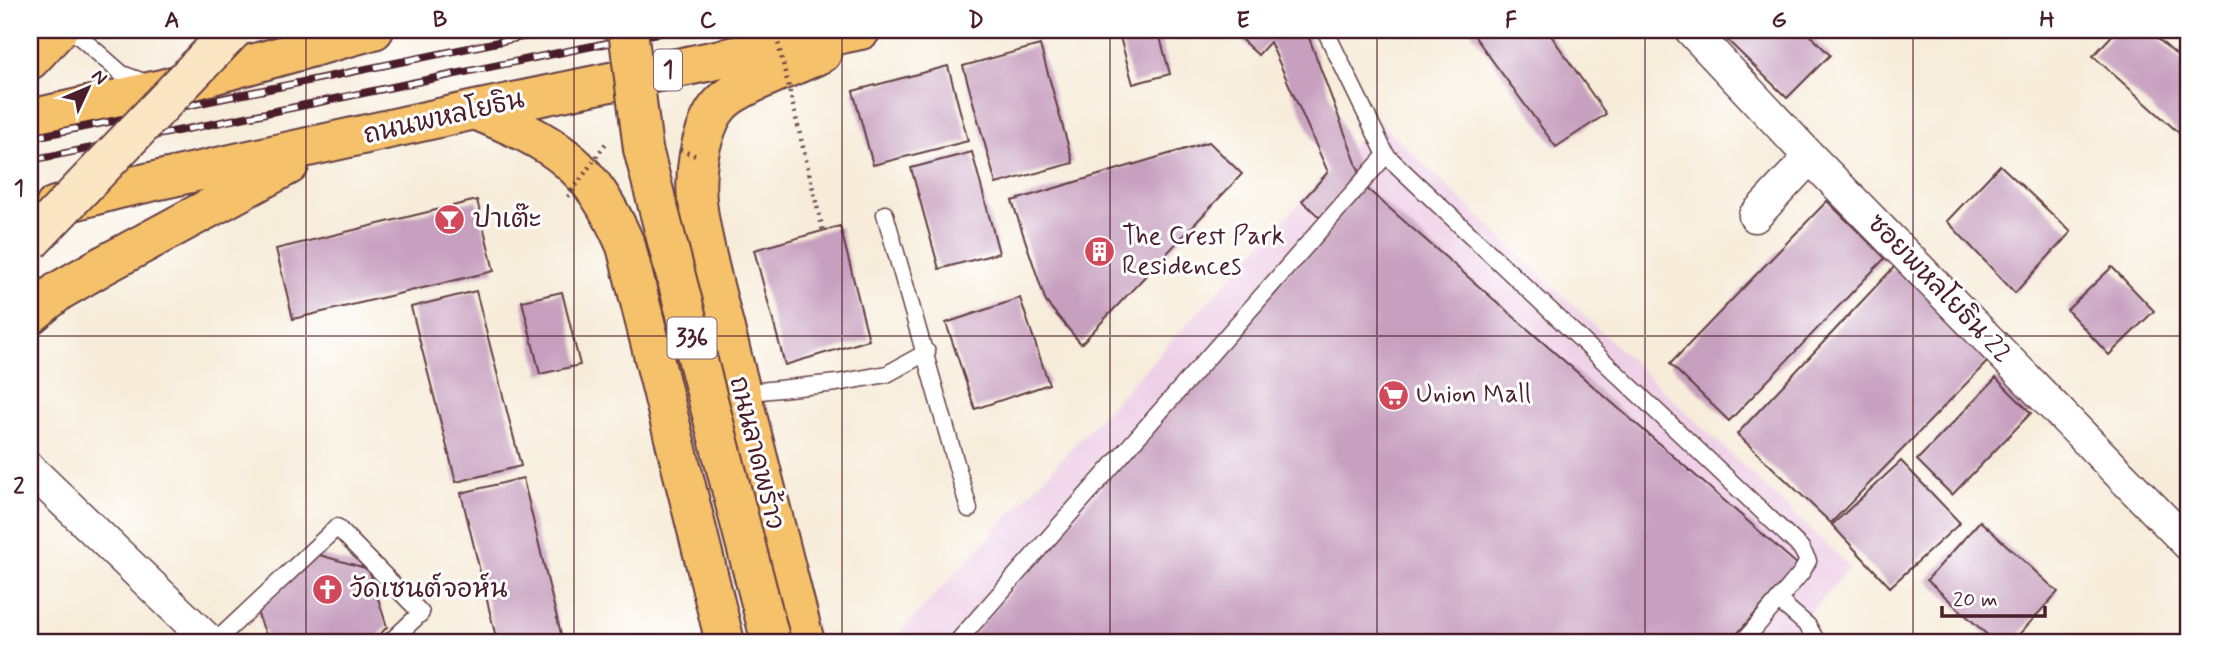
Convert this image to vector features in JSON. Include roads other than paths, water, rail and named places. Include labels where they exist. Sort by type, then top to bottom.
[{"type":"main road","points":[[30,58],[51,30]]},
{"type":"main road","points":[[30,58],[58,30]]},
{"type":"main road","points":[[30,242],[233,30]]},
{"type":"main road","points":[[284,30],[356,34]]},
{"type":"main road","name":"336","points":[[628,30],[643,149],[771,642]]},
{"type":"main road","name":"ถนนพหลโยธิน","points":[[30,215],[75,199],[475,110],[861,30]]},
{"type":"main road","name":"ถนนลาดพร้าว","points":[[805,642],[700,228],[694,181],[696,156],[714,111],[730,96],[872,30]]},
{"type":"main road","points":[[30,119],[162,89],[356,34]]},
{"type":"main road","points":[[475,110],[525,131],[574,162],[610,208],[626,246],[726,642]]},
{"type":"main road","points":[[30,315],[59,291],[102,266],[328,144]]},
{"type":"main road","points":[[638,294],[652,272],[670,262],[690,263],[713,282]]},
{"type":"street","name":"ซอยพหลโยธิน 22","points":[[1691,30],[1810,157],[2189,545]]},
{"type":"street","points":[[1755,216],[1810,157]]},
{"type":"street","points":[[30,469],[213,642]]},
{"type":"lane","points":[[72,30],[122,74],[162,89]]},
{"type":"lane","points":[[1325,30],[1386,155],[1801,548],[1808,561],[1743,642]]},
{"type":"lane","points":[[957,642],[1386,155]]},
{"type":"lane","points":[[885,214],[927,352],[969,509]]},
{"type":"lane","points":[[741,393],[837,383],[887,374],[927,352]]},
{"type":"lane","points":[[213,642],[337,527],[421,613],[390,642]]},
{"type":"lane","points":[[1778,600],[1808,626],[1817,642]]},
{"type":"railway","points":[[30,138],[556,30]]},
{"type":"railway","points":[[30,160],[673,30]]},
{"type":"place","name":"ปาเต๊ะ","points":[[450,220]]},
{"type":"place","name":"The Crest Park Residences","points":[[1099,252]]},
{"type":"place","name":"Union Mall","points":[[1393,395]]},
{"type":"place","name":"วัดเซนต์จอห์น","points":[[327,590]]}]
